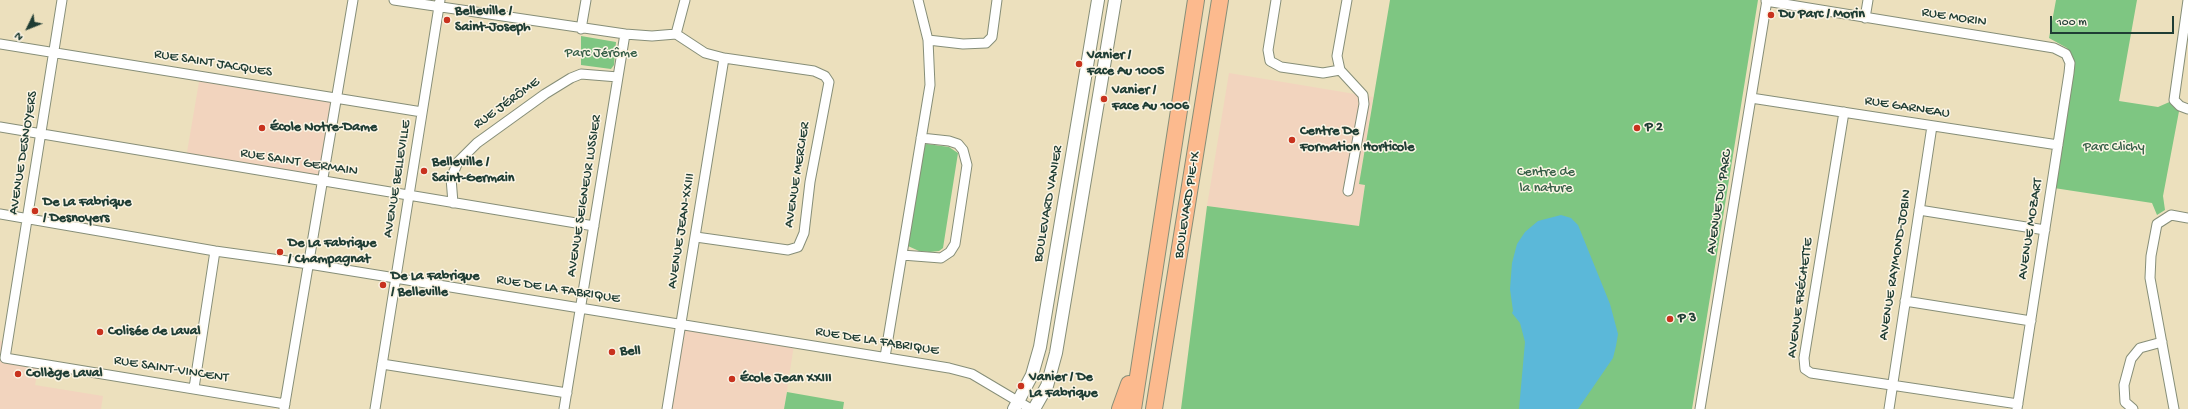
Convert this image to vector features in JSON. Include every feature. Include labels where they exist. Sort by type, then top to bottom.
[{"type":"highway","name":"BOULEVARD PIE-IX","points":[[1133,409],[1196,0]]},
{"type":"highway","name":"BOULEVARD PIE-IX","points":[[1154,409],[1220,0]]},
{"type":"highway","points":[[1120,409],[1141,350]]},
{"type":"street","name":"AVENUE DESNOYERS","points":[[5,358],[4,342],[27,218],[62,0]]},
{"type":"street","points":[[285,407],[354,0]]},
{"type":"street","points":[[394,0],[440,4],[582,29],[625,34],[676,34],[705,52],[724,58]]},
{"type":"street","points":[[582,29],[586,0]]},
{"type":"street","points":[[676,34],[685,0]]},
{"type":"street","points":[[885,358],[930,84],[928,40],[918,0]]},
{"type":"street","points":[[928,40],[964,44],[986,42],[992,37],[996,0]]},
{"type":"street","name":"BOULEVARD VANIER","points":[[1017,406],[1032,375],[1040,347],[1098,0]]},
{"type":"street","points":[[1034,409],[1047,386],[1056,353],[1115,0]]},
{"type":"street","points":[[1276,0],[1268,50],[1270,60],[1281,67],[1323,73],[1340,70]]},
{"type":"street","points":[[1347,0],[1338,56],[1340,70],[1363,95],[1364,104],[1348,191]]},
{"type":"street","name":"RUE MORIN","points":[[1766,0],[1865,18],[2054,48],[2066,54]]},
{"type":"street","name":"AVENUE DU PARC","points":[[1700,409],[1766,0]]},
{"type":"street","points":[[1865,18],[1868,0]]},
{"type":"street","points":[[2188,0],[2174,88],[2174,100],[2180,106],[2188,109]]},
{"type":"street","name":"AVENUE BELLEVILLE","points":[[375,409],[440,4]]},
{"type":"street","name":"AVENUE SEIGNEUR LUSSIER","points":[[564,409],[625,34]]},
{"type":"street","name":"RUE SAINT JACQUES","points":[[0,44],[422,112]]},
{"type":"street","name":"AVENUE MOZART","points":[[2018,406],[2069,73],[2070,63],[2066,54]]},
{"type":"street","name":"AVENUE MERCIER","points":[[696,237],[788,250],[798,246],[804,233],[810,182],[829,82],[825,76],[814,71],[724,58]]},
{"type":"street","name":"AVENUE JEAN-XXIII","points":[[667,409],[724,58]]},
{"type":"street","name":"RUE JÉRÔME","points":[[453,203],[451,178],[458,162],[477,143],[545,94],[571,78],[581,74],[618,77]]},
{"type":"street","name":"RUE GARNEAU","points":[[1751,98],[2058,145]]},
{"type":"street","name":"AVENUE FRÉCHETTE","points":[[1844,112],[1804,358],[1806,369],[1810,373],[2018,406]]},
{"type":"street","name":"AVENUE RAYMOND-JOBIN","points":[[1889,409],[1932,126]]},
{"type":"street","name":"RUE SAINT GERMAIN","points":[[0,127],[594,226]]},
{"type":"street","points":[[902,255],[941,258],[950,252],[955,244],[967,165],[963,150],[958,144],[949,141],[921,138]]},
{"type":"street","points":[[1919,210],[2045,230]]},
{"type":"street","name":"RUE DE LA FABRIQUE","points":[[0,214],[215,251],[309,264],[949,368],[972,374],[1017,406],[1031,409]]},
{"type":"street","points":[[2174,409],[2150,278],[2151,256],[2157,224],[2171,215],[2188,218]]},
{"type":"street","points":[[194,388],[215,251]]},
{"type":"street","points":[[1905,301],[2031,321]]},
{"type":"street","points":[[2133,409],[2125,402],[2124,385],[2131,359],[2140,348],[2162,342]]},
{"type":"street","name":"RUE SAINT-VINCENT","points":[[5,358],[194,388],[285,407]]},
{"type":"street","points":[[382,364],[567,393]]},
{"type":"shaded area","name":"Centre De Formation Horticole","points":[[1229,73],[1373,97],[1359,183],[1365,184],[1359,227],[1207,206]]},
{"type":"shaded area","name":"École Notre-Dame","points":[[200,76],[337,98],[323,181],[186,158]]},
{"type":"shaded area","name":"École Jean XXIII","points":[[682,325],[794,345],[784,409],[669,409]]},
{"type":"shaded area","name":"Collège Laval","points":[[0,341],[8,343],[5,358],[39,363],[35,385],[103,396],[101,409],[0,409]]},
{"type":"green space","name":"Centre de la nature","points":[[1390,0],[1758,0],[1692,409],[1181,409],[1207,206],[1359,226],[1365,185],[1359,184]]},
{"type":"green space","name":"Parc Clichy","points":[[2056,0],[2137,0],[2119,101],[2158,107],[2174,100],[2180,106],[2163,196],[2165,210],[2157,215],[2152,203],[2054,188],[2070,55],[2067,48],[2049,38]]},
{"type":"green space","name":"Parc Jérôme","points":[[581,36],[616,42],[614,65],[611,69],[581,65]]},
{"type":"green space","points":[[927,144],[949,147],[958,153],[943,248],[939,251],[930,252],[919,251],[908,246],[923,145]]},
{"type":"green space","points":[[787,392],[844,402],[843,409],[784,409]]},
{"type":"water","points":[[1561,215],[1571,218],[1578,225],[1610,304],[1618,334],[1616,346],[1613,358],[1578,409],[1519,409],[1525,342],[1520,323],[1512,313],[1510,289],[1512,263],[1517,244],[1525,232],[1538,221]]},
{"type":"place","name":"Du Parc / Morin","points":[[1771,15]]},
{"type":"place","name":"Belleville / Saint-Joseph","points":[[447,20]]},
{"type":"place","name":"Vanier / Face Au 1005","points":[[1079,64]]},
{"type":"place","name":"Vanier / Face Au 1006","points":[[1104,99]]},
{"type":"place","name":"École Notre-Dame","points":[[262,128]]},
{"type":"place","name":"P 2","points":[[1637,128]]},
{"type":"place","name":"Centre De Formation Horticole","points":[[1292,140]]},
{"type":"place","name":"Belleville / Saint-Germain","points":[[424,171]]},
{"type":"place","name":"De La Fabrique / Desnoyers","points":[[35,211]]},
{"type":"place","name":"De La Fabrique / Champagnat","points":[[280,252]]},
{"type":"place","name":"De La Fabrique / Belleville","points":[[383,285]]},
{"type":"place","name":"P 3","points":[[1670,319]]},
{"type":"place","name":"Colisée de Laval","points":[[100,332]]},
{"type":"place","name":"Bell","points":[[612,352]]},
{"type":"place","name":"Collège Laval","points":[[18,374]]},
{"type":"place","name":"École Jean XXIII","points":[[732,379]]},
{"type":"place","name":"Vanier / De La Fabrique","points":[[1021,386]]}]
